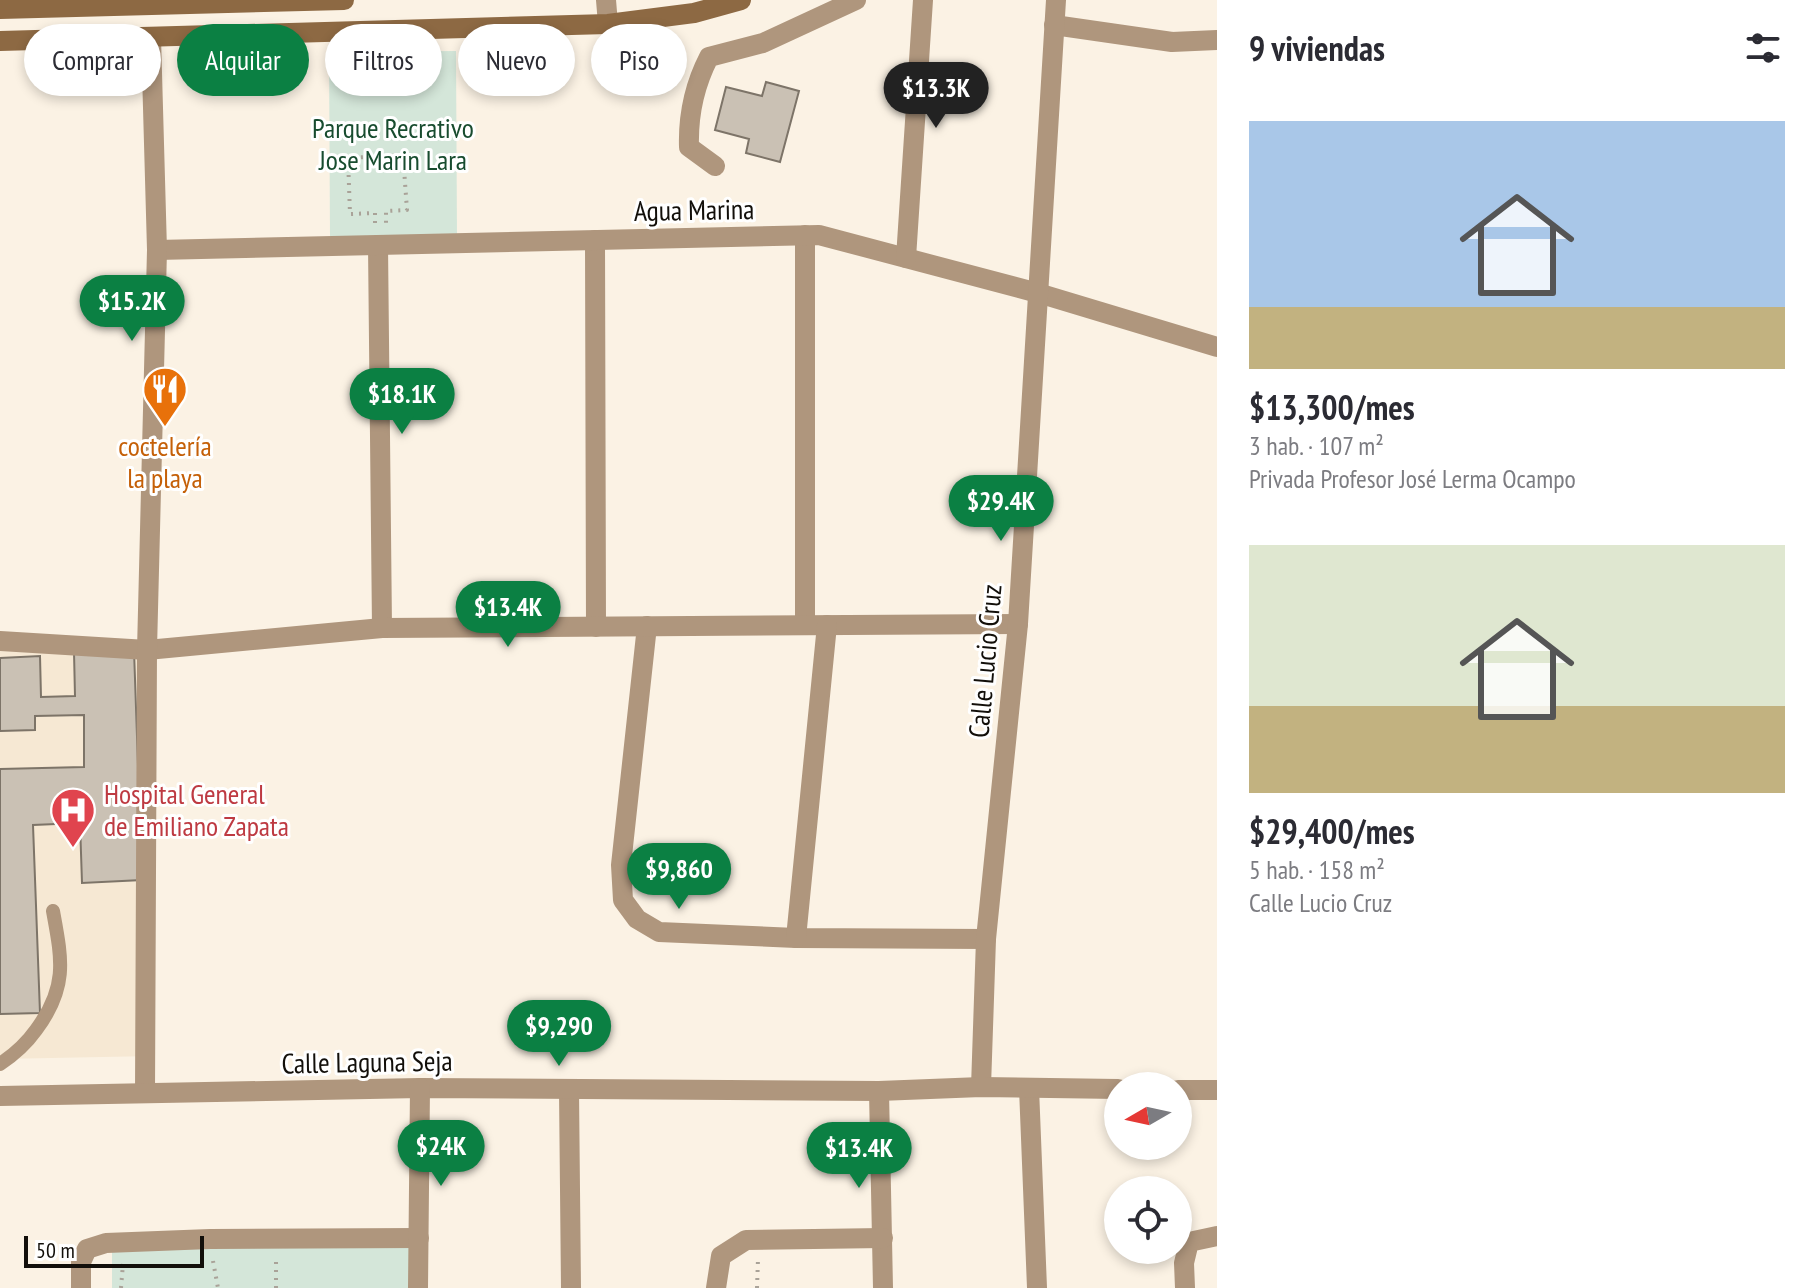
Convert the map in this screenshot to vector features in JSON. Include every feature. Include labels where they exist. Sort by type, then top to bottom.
[{"type":"main road","points":[[0,9],[344,0]]},
{"type":"main road","points":[[608,24],[694,13],[741,0]]},
{"type":"main road","points":[[40,8],[40,24]]},
{"type":"main road","points":[[161,37],[591,24]]},
{"type":"main road","points":[[0,41],[24,40]]},
{"type":"street","points":[[606,0],[608,24]]},
{"type":"street","points":[[715,166],[689,147],[688,119],[698,78],[709,57],[763,43],[856,0]]},
{"type":"street","points":[[906,258],[923,0]]},
{"type":"street","name":"Calle Lucio Cruz","points":[[981,1087],[986,939],[1018,624],[1056,0]]},
{"type":"street","points":[[1054,25],[1172,42],[1217,40]]},
{"type":"street","points":[[145,1093],[147,650],[157,250],[153,96]]},
{"type":"street","points":[[805,235],[805,625]]},
{"type":"street","name":"Agua Marina","points":[[157,250],[819,235],[1038,293],[1217,347]]},
{"type":"street","points":[[595,240],[596,627]]},
{"type":"street","points":[[380,245],[382,628]]},
{"type":"street","points":[[0,641],[147,650],[382,628],[1018,624]]},
{"type":"street","points":[[796,938],[827,625]]},
{"type":"street","points":[[647,626],[621,865],[623,900],[637,919],[659,932],[796,938],[986,939]]},
{"type":"street","name":"Calle Laguna Seja","points":[[0,1096],[420,1088],[879,1091],[981,1087],[1104,1089]]},
{"type":"street","points":[[418,1288],[420,1088]]},
{"type":"street","points":[[1029,1088],[1037,1288]]},
{"type":"street","points":[[569,1090],[571,1288]]},
{"type":"street","points":[[1192,1090],[1217,1090]]},
{"type":"street","points":[[879,1091],[883,1288]]},
{"type":"street","points":[[1185,1288],[1184,1263],[1189,1242],[1217,1236]]},
{"type":"street","points":[[81,1288],[81,1262],[87,1249],[106,1243],[419,1238]]},
{"type":"street","points":[[716,1288],[721,1256],[746,1240],[883,1238]]},
{"type":"lane","points":[[0,1064],[23,1048],[51,1010],[60,981],[61,952],[53,911]]},
{"type":"path","points":[[403,155],[407,210],[386,211],[380,245],[375,213],[350,214],[348,158],[403,155]]},
{"type":"shaded area","name":"Hospital General de Emiliano Zapata","points":[[139,640],[154,1056],[0,1059],[0,643]]},
{"type":"green space","name":"Parque Recrativo Jose Marin Lara","points":[[442,51],[456,51],[457,237],[330,238],[329,96],[442,96]]},
{"type":"green space","points":[[406,1230],[415,1288],[112,1288],[112,1235]]},
{"type":"building","points":[[766,82],[799,91],[780,162],[746,153],[749,139],[715,130],[726,87],[762,96]]},
{"type":"building","points":[[134,650],[142,880],[82,883],[80,823],[33,825],[40,1013],[0,1014],[0,769],[84,767],[84,715],[35,716],[35,730],[0,731],[0,658],[40,656],[41,697],[75,696],[74,652]]},
{"type":"place","name":"coctelería la playa","points":[[165,428]]},
{"type":"place","name":"Hospital General de Emiliano Zapata","points":[[73,849]]}]
